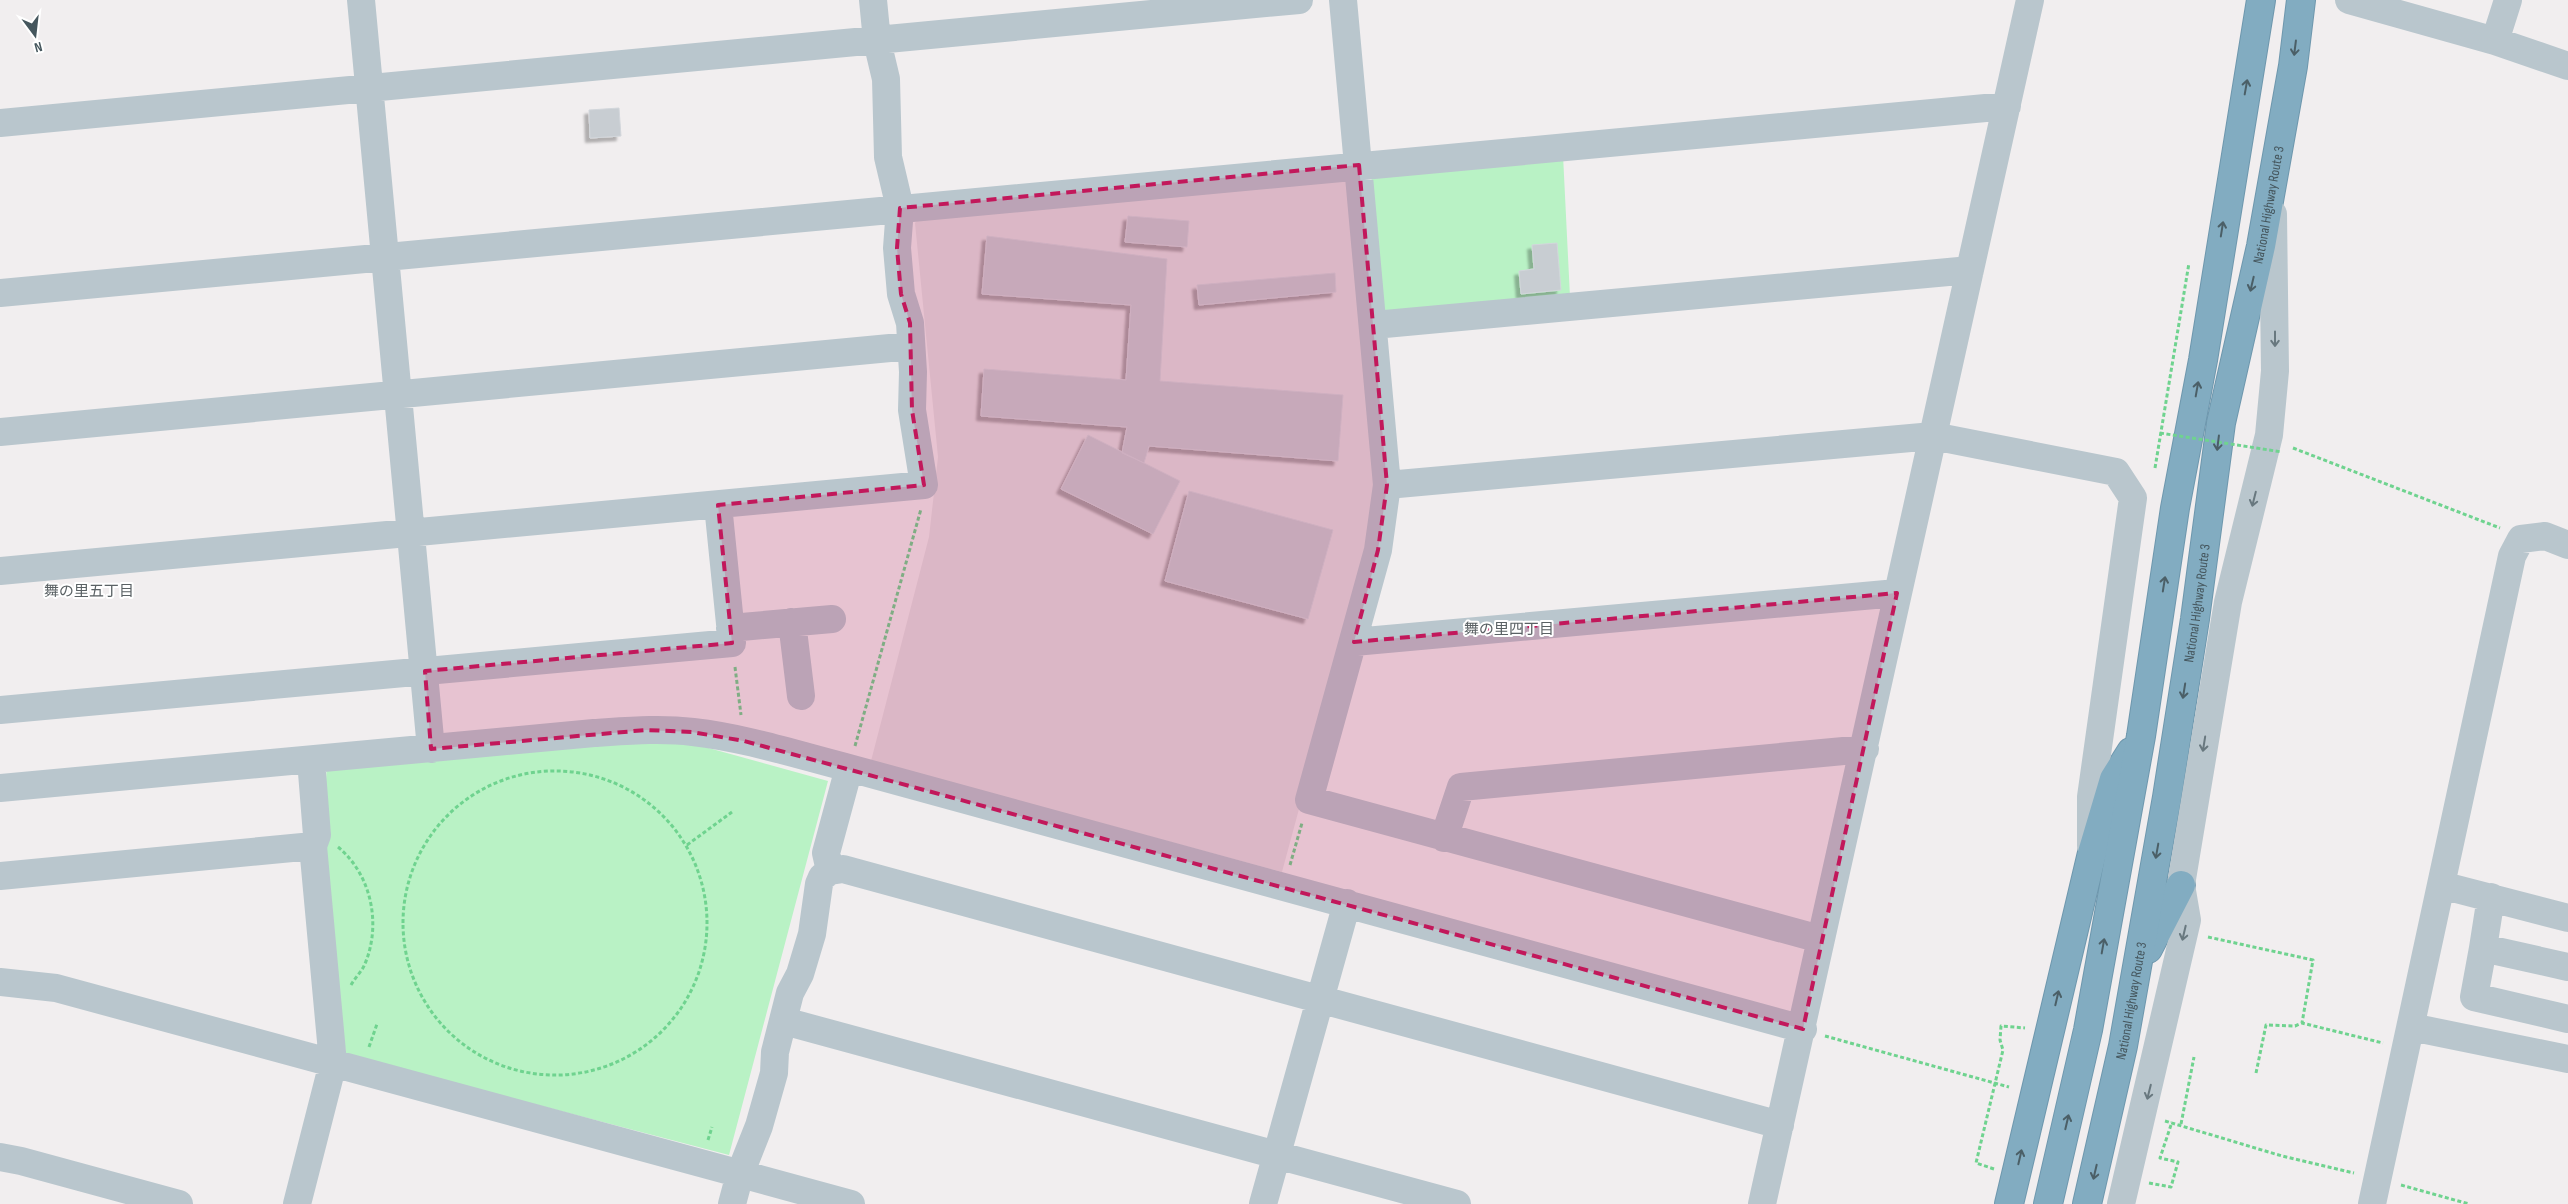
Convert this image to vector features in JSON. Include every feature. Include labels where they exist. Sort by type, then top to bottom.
[{"type":"highway","points":[[2048,1204],[2088,1030],[2141,736],[2175,508],[2203,360],[2261,0]]},
{"type":"highway","name":"National Highway Route 3","points":[[2087,1204],[2123,1046],[2194,629],[2220,423],[2261,246],[2293,66],[2301,0]]},
{"type":"highway","points":[[2009,1204],[2092,853],[2114,779],[2141,736]]},
{"type":"highway","points":[[2136,970],[2181,885]]},
{"type":"street","points":[[361,0],[431,749]]},
{"type":"street","points":[[0,572],[924,485],[912,410],[913,372],[910,323],[901,294],[897,248],[900,208],[888,157],[886,79],[877,41],[873,0]]},
{"type":"street","points":[[0,123],[1299,0]]},
{"type":"street","points":[[1343,0],[1374,325],[1387,485],[1378,550],[1309,800],[1820,939]]},
{"type":"street","points":[[1762,1204],[1864,749],[1896,593],[2030,0]]},
{"type":"street","points":[[2349,0],[2495,41],[2568,66]]},
{"type":"street","points":[[2495,41],[2508,0]]},
{"type":"street","points":[[0,293],[2007,106]]},
{"type":"street","points":[[2122,1204],[2187,920],[2181,885],[2228,602],[2269,435],[2275,371],[2272,185]]},
{"type":"street","points":[[1374,325],[1970,270]]},
{"type":"street","points":[[0,432],[910,346]]},
{"type":"street","points":[[1387,485],[1933,436],[2116,472],[2133,498],[2091,797],[2092,853]]},
{"type":"street","points":[[718,505],[731,635]]},
{"type":"street","points":[[2375,1191],[2512,556],[2521,539],[2545,536],[2568,545]]},
{"type":"street","points":[[1354,642],[1896,593]]},
{"type":"street","points":[[0,710],[425,671],[731,635],[792,622],[832,619]]},
{"type":"street","points":[[792,622],[801,696]]},
{"type":"street","points":[[0,788],[646,730],[692,732],[744,741],[849,768],[1802,1029]]},
{"type":"street","points":[[1444,838],[1461,787],[1864,749]]},
{"type":"street","points":[[297,1204],[334,1063],[313,846],[317,835],[311,760]]},
{"type":"street","points":[[830,872],[826,854],[849,768]]},
{"type":"street","points":[[0,876],[313,846]]},
{"type":"street","points":[[732,1204],[740,1174],[759,1126],[774,1073],[775,1052],[790,993],[800,974],[812,934],[819,884],[822,876],[843,869],[1780,1125]]},
{"type":"street","points":[[2441,885],[2568,918]]},
{"type":"street","points":[[2491,898],[2474,997],[2568,1019]]},
{"type":"street","points":[[1263,1204],[1347,903]]},
{"type":"street","points":[[2483,948],[2568,967]]},
{"type":"street","points":[[0,982],[56,988],[851,1204]]},
{"type":"street","points":[[784,1021],[1457,1204]]},
{"type":"street","points":[[2408,1038],[2568,1059]]},
{"type":"street","points":[[0,1158],[21,1161],[179,1204]]},
{"type":"path","points":[[2154,476],[2189,263]]},
{"type":"path","points":[[2160,433],[2282,452]]},
{"type":"path","points":[[2293,448],[2499,528],[2521,539]]},
{"type":"path","points":[[849,768],[920,519],[924,485]]},
{"type":"path","points":[[731,635],[744,741]]},
{"type":"path","points":[[582,772],[627,789],[646,800],[678,832],[687,845],[700,876],[706,899],[708,915],[706,950],[697,981],[685,1002],[662,1032],[644,1047],[608,1066],[585,1072],[538,1075],[487,1062],[452,1035],[435,1018],[419,992],[406,957],[403,936],[406,892],[416,861],[431,834],[469,798],[486,788],[527,774],[582,772]]},
{"type":"path","points":[[1283,888],[1309,800]]},
{"type":"path","points":[[687,845],[732,812]]},
{"type":"path","points":[[313,846],[328,843],[346,854],[365,879],[373,910],[372,940],[364,966],[350,985],[328,997]]},
{"type":"path","points":[[2202,935],[2313,960],[2302,1023]]},
{"type":"path","points":[[2256,1073],[2266,1024],[2295,1026],[2302,1023],[2408,1038]]},
{"type":"path","points":[[1994,1169],[1976,1163],[2003,1050],[2000,1040],[2001,1026],[2028,1028]]},
{"type":"path","points":[[1802,1029],[2009,1087]]},
{"type":"path","points":[[2181,1124],[2194,1057]]},
{"type":"path","points":[[2162,1120],[2181,1124],[2282,1156],[2375,1191],[2469,1204]]},
{"type":"path","points":[[2143,1182],[2171,1187],[2178,1162],[2160,1158],[2172,1122]]},
{"type":"highlighted area","points":[[1359,165],[1387,485],[1378,550],[1354,642],[1897,593],[1803,1029],[744,741],[692,732],[646,730],[431,749],[425,671],[732,643],[718,505],[924,485],[912,410],[910,323],[901,294],[897,248],[900,208]]},
{"type":"shaded area","points":[[1343,176],[1351,183],[1375,505],[1342,650],[1282,872],[871,761],[929,537],[938,457],[915,223],[920,217]]},
{"type":"green space","points":[[1563,155],[1570,297],[1389,313],[1383,308],[1371,180],[1378,173]]},
{"type":"green space","points":[[598,744],[694,744],[828,781],[729,1155],[346,1055],[322,847],[327,763]]},
{"type":"building","points":[[619,108],[621,136],[590,138],[589,110]]},
{"type":"building","points":[[1128,216],[1189,221],[1187,247],[1125,242]]},
{"type":"building","points":[[987,236],[1167,259],[1160,381],[1343,395],[1338,461],[1149,446],[1144,463],[1122,453],[1127,427],[981,416],[984,369],[1126,380],[1131,305],[982,294]]},
{"type":"building","points":[[1557,243],[1561,290],[1521,294],[1519,271],[1534,269],[1532,245]]},
{"type":"building","points":[[1335,273],[1336,292],[1199,305],[1197,285]]},
{"type":"building","points":[[1088,435],[1180,481],[1153,534],[1061,489]]},
{"type":"building","points":[[1189,491],[1333,530],[1308,619],[1165,581]]},
{"type":"district","name":"舞の里五丁目","points":[[89,591]]},
{"type":"district","name":"舞の里四丁目","points":[[1509,629]]}]
